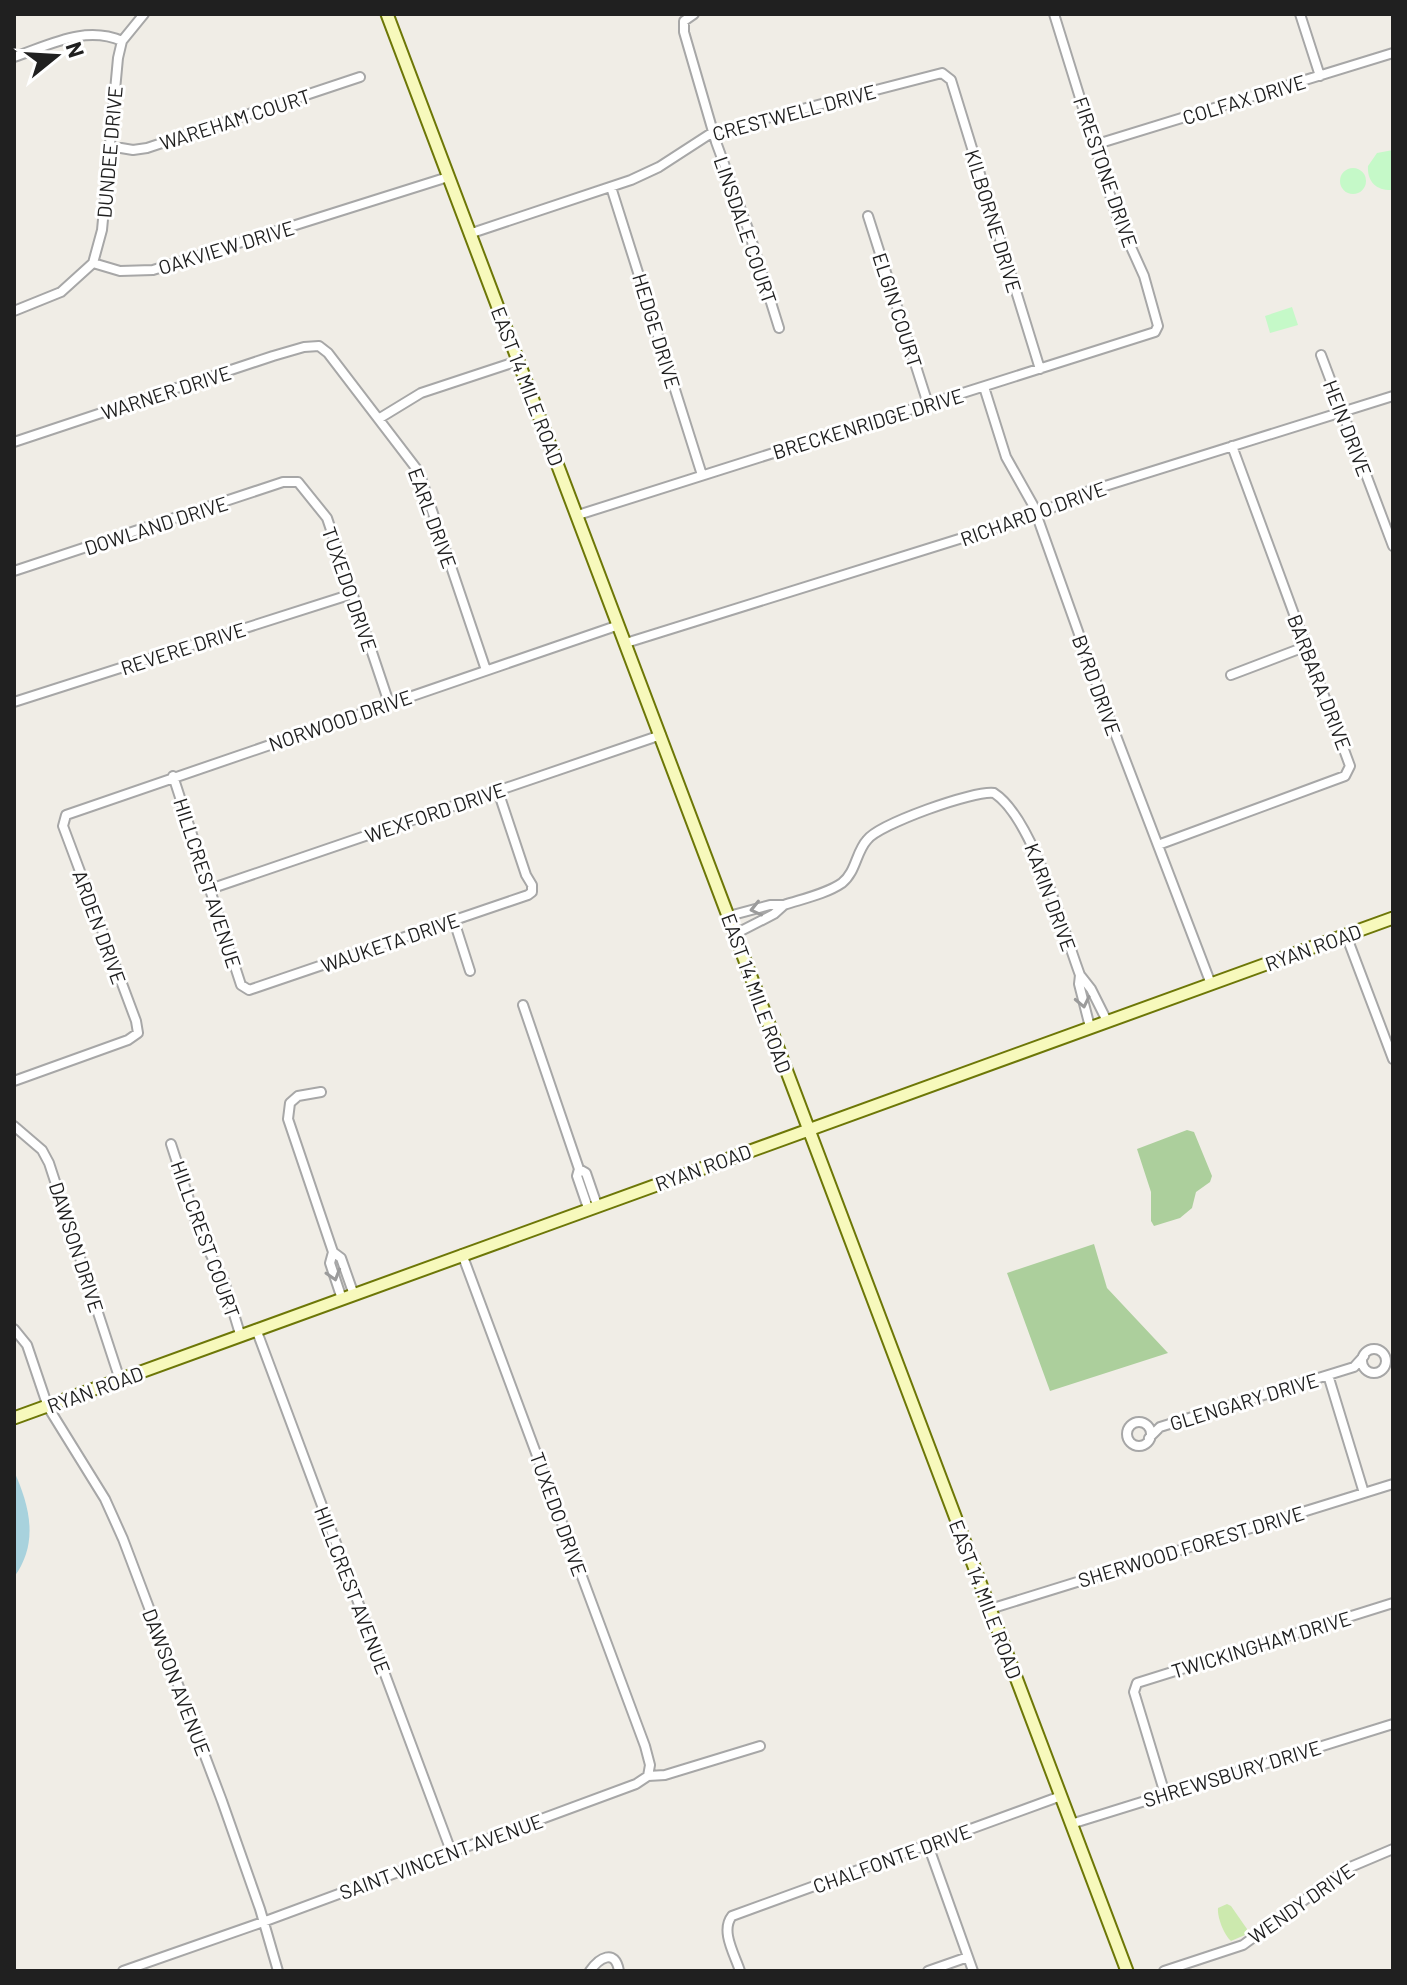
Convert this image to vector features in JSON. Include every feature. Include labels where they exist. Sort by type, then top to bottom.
[{"type":"main road","name":"EAST 14 MILE ROAD","points":[[387,14],[1127,1971]]},
{"type":"main road","name":"RYAN ROAD","points":[[14,1418],[1393,918]]},
{"type":"street","points":[[14,57],[84,34],[108,35],[122,41],[144,14]]},
{"type":"street","name":"LINSDALE COURT","points":[[694,14],[684,21],[684,32],[713,132],[779,328]]},
{"type":"street","name":"FIRESTONE DRIVE","points":[[1054,14],[1116,214],[1144,276],[1158,329]]},
{"type":"street","points":[[1300,14],[1320,76]]},
{"type":"street","name":"DUNDEE DRIVE","points":[[93,263],[102,230],[113,89],[122,41]]},
{"type":"street","name":"COLFAX DRIVE","points":[[1094,145],[1393,53]]},
{"type":"street","name":"CRESTWELL DRIVE","points":[[469,234],[611,187],[659,167],[713,132],[938,73],[946,74]]},
{"type":"street","name":"KILBORNE DRIVE","points":[[946,74],[951,80],[1040,369]]},
{"type":"street","name":"WAREHAM COURT","points":[[109,146],[133,150],[147,148],[360,77]]},
{"type":"street","name":"OAKVIEW DRIVE","points":[[93,263],[120,271],[153,270],[448,177]]},
{"type":"street","name":"HEDGE DRIVE","points":[[611,187],[702,475]]},
{"type":"street","name":"ELGIN COURT","points":[[868,216],[928,404]]},
{"type":"street","points":[[14,311],[61,292],[93,263]]},
{"type":"street","name":"BRECKENRIDGE DRIVE","points":[[578,515],[1152,334],[1158,329]]},
{"type":"street","name":"EARL DRIVE","points":[[319,346],[380,418],[419,472],[486,670]]},
{"type":"street","name":"WARNER DRIVE","points":[[14,442],[273,356],[319,346]]},
{"type":"street","name":"HEIN DRIVE","points":[[1321,355],[1393,546]]},
{"type":"street","points":[[380,418],[421,393],[518,361]]},
{"type":"street","name":"BYRD DRIVE","points":[[984,387],[1006,457],[1028,493],[1211,984]]},
{"type":"street","name":"RICHARD O DRIVE","points":[[626,643],[1036,515],[1062,506],[1086,492],[1393,396]]},
{"type":"street","name":"BARBARA DRIVE","points":[[1158,845],[1348,773],[1350,762],[1232,446]]},
{"type":"street","name":"DOWLAND DRIVE","points":[[14,571],[283,482],[298,482]]},
{"type":"street","name":"TUXEDO DRIVE","points":[[298,482],[327,518],[389,703]]},
{"type":"street","name":"REVERE DRIVE","points":[[14,702],[352,594]]},
{"type":"street","name":"NORWOOD DRIVE","points":[[63,820],[66,815],[76,811],[173,776],[619,625]]},
{"type":"street","points":[[1231,675],[1307,646]]},
{"type":"street","name":"WEXFORD DRIVE","points":[[210,889],[661,735]]},
{"type":"street","name":"HILLCREST AVENUE","points":[[173,776],[244,989]]},
{"type":"street","name":"WAUKETA DRIVE","points":[[244,989],[256,988],[528,895],[533,889],[498,791]]},
{"type":"street","name":"KARIN DRIVE","points":[[729,916],[770,905],[784,905],[841,884],[849,875],[865,842],[881,828],[974,794],[994,793],[1007,804],[1029,837],[1080,975],[1079,984],[1090,1027]]},
{"type":"street","name":"ARDEN DRIVE","points":[[14,1081],[128,1040],[138,1033],[66,837],[63,820]]},
{"type":"street","name":"KARIN DRIVE","points":[[735,934],[774,914],[784,905]]},
{"type":"street","points":[[454,921],[470,971]]},
{"type":"street","points":[[1346,935],[1393,1059]]},
{"type":"street","name":"KARIN DRIVE","points":[[1080,975],[1088,982],[1107,1021]]},
{"type":"street","points":[[523,1005],[579,1169],[577,1176],[593,1207]]},
{"type":"street","points":[[321,1092],[298,1096],[290,1103],[288,1119],[333,1252],[330,1263],[342,1299]]},
{"type":"street","name":"DAWSON DRIVE","points":[[14,1126],[42,1150],[49,1163],[120,1380]]},
{"type":"street","name":"HILLCREST COURT","points":[[171,1144],[200,1233],[224,1281],[240,1334]]},
{"type":"street","points":[[333,1252],[341,1258],[354,1295]]},
{"type":"street","name":"TUXEDO DRIVE","points":[[462,1254],[645,1746],[650,1765],[648,1776]]},
{"type":"street","name":"DAWSON AVENUE","points":[[14,1329],[27,1345],[48,1407],[105,1499],[123,1539],[222,1801],[278,1971]]},
{"type":"street","name":"HILLCREST AVENUE","points":[[256,1329],[451,1851]]},
{"type":"street","points":[[1354,1367],[1368,1351],[1375,1349],[1382,1352],[1386,1359],[1382,1370],[1368,1370],[1363,1364],[1364,1356]]},
{"type":"street","name":"GLENGARY DRIVE","points":[[1160,1427],[1137,1422],[1127,1431],[1128,1439],[1133,1444],[1141,1445],[1160,1427],[1354,1367],[1368,1370]]},
{"type":"street","name":"GLENGARY DRIVE","points":[[1328,1375],[1364,1493]]},
{"type":"street","name":"GLENGARY DRIVE","points":[[1145,1424],[1150,1430],[1149,1438]]},
{"type":"street","name":"SHERWOOD FOREST DRIVE","points":[[990,1609],[1393,1484]]},
{"type":"street","name":"TWICKINGHAM DRIVE","points":[[1165,1794],[1133,1690],[1141,1681],[1393,1603]]},
{"type":"street","name":"SHREWSBURY DRIVE","points":[[1071,1824],[1393,1724]]},
{"type":"street","name":"SAINT VINCENT AVENUE","points":[[123,1971],[636,1784],[648,1776],[665,1775],[760,1746]]},
{"type":"street","name":"CHALFONTE DRIVE","points":[[740,1971],[727,1933],[727,1924],[732,1916],[1061,1796]]},
{"type":"street","points":[[928,1845],[973,1971]]},
{"type":"street","name":"WENDY DRIVE","points":[[1164,1971],[1243,1945],[1348,1868],[1393,1849]]},
{"type":"street","points":[[590,1971],[601,1958],[608,1957],[614,1960],[619,1971]]},
{"type":"street","points":[[928,1971],[968,1957]]},
{"type":"green space","points":[[1393,150],[1393,190],[1382,189],[1371,181],[1368,166],[1377,153]]},
{"type":"green space","points":[[1353,168],[1362,172],[1366,181],[1362,190],[1353,194],[1344,190],[1340,181],[1344,172]]},
{"type":"green space","points":[[1292,307],[1298,325],[1270,333],[1265,316]]},
{"type":"green space","points":[[1187,1130],[1194,1132],[1212,1176],[1210,1182],[1196,1192],[1192,1208],[1180,1218],[1154,1226],[1151,1221],[1151,1192],[1137,1149]]},
{"type":"green space","points":[[1094,1244],[1107,1288],[1168,1353],[1050,1391],[1007,1273]]},
{"type":"green space","points":[[1227,1904],[1247,1929],[1245,1935],[1231,1941],[1218,1912],[1218,1908]]},
{"type":"water","points":[[14,1471],[28,1511],[29,1538],[22,1564],[14,1577]]}]
